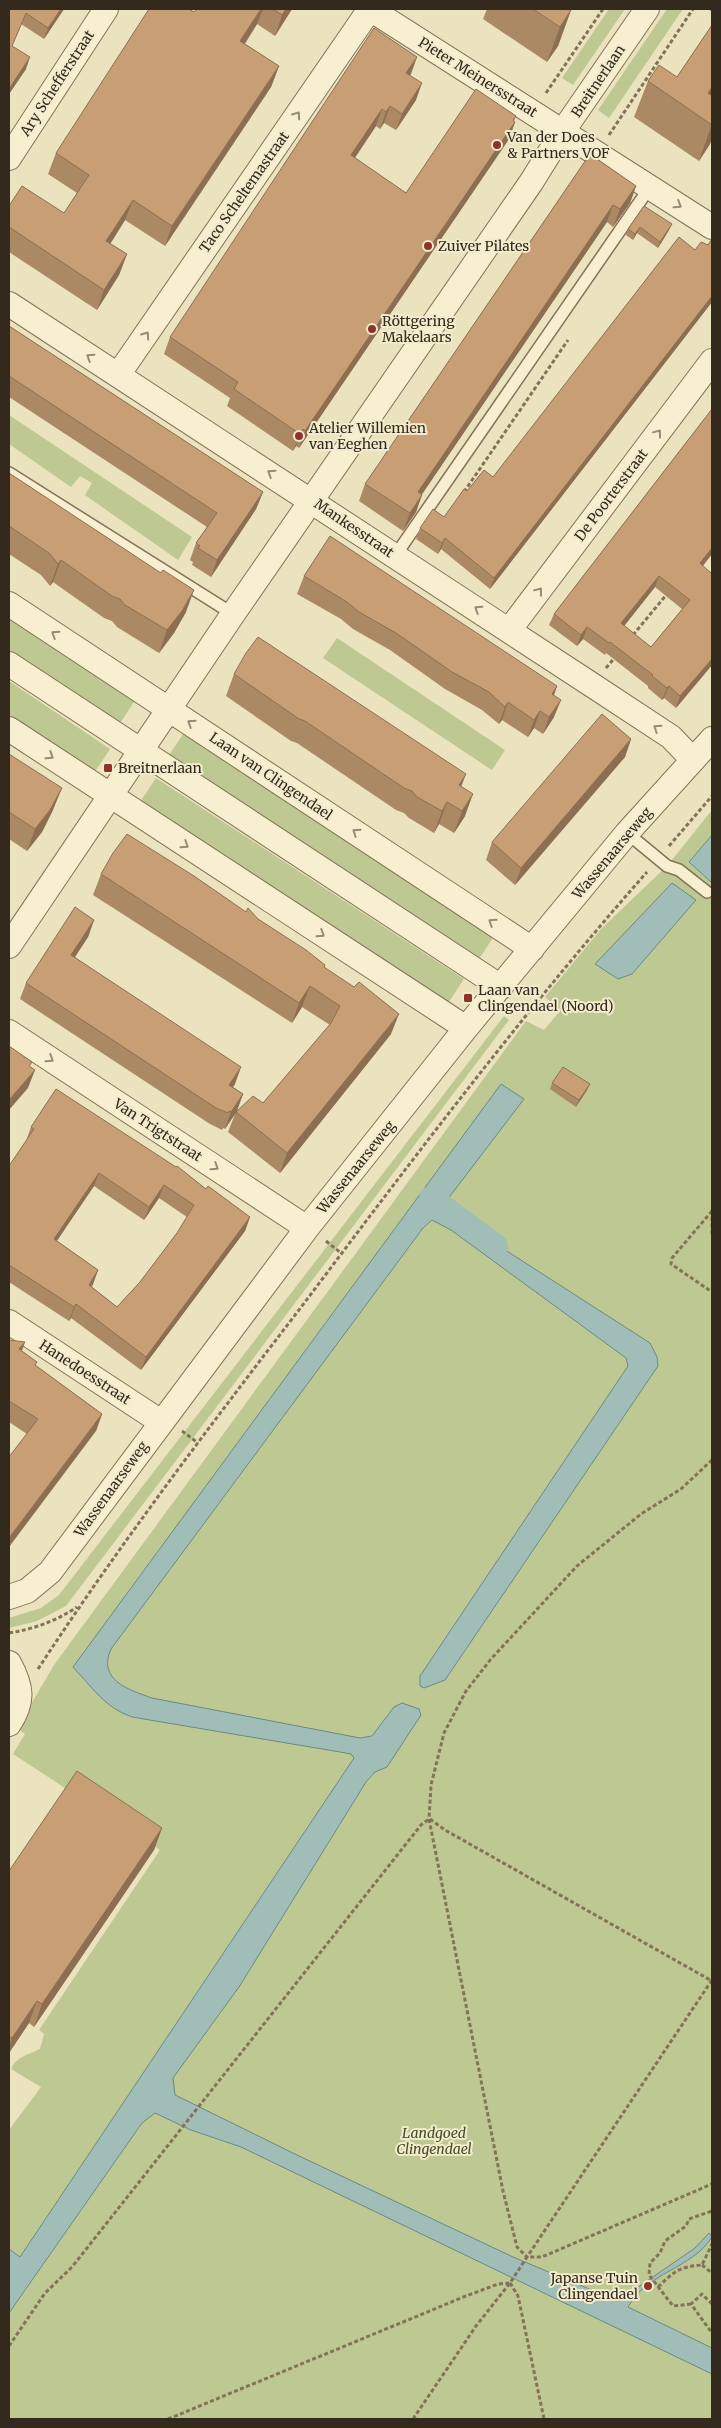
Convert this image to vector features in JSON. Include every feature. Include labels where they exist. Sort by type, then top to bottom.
[{"type":"street","name":"Ary Schefferstraat","points":[[9,158],[106,9]]},
{"type":"street","name":"Pieter Meinersstraat","points":[[370,9],[712,227]]},
{"type":"street","name":"Taco Scheltemastraat","points":[[118,375],[370,9]]},
{"type":"street","name":"Breitnerlaan","points":[[9,946],[233,614],[532,181],[563,131],[647,9]]},
{"type":"street","name":"Mankesstraat","points":[[9,304],[312,500],[394,556],[510,629],[671,737],[693,760]]},
{"type":"street","name":"De Poorterstraat","points":[[510,629],[712,362]]},
{"type":"street","name":"Laan van Clingendael","points":[[9,604],[532,948]]},
{"type":"street","points":[[9,664],[501,987]]},
{"type":"street","points":[[9,729],[466,1028]]},
{"type":"street","name":"Wassenaarseweg","points":[[9,1597],[27,1591],[50,1572],[307,1228],[466,1028],[627,833],[712,739]]},
{"type":"street","name":"Van Trigtstraat","points":[[9,1032],[307,1228]]},
{"type":"street","name":"Hanedoesstraat","points":[[9,1322],[161,1422]]},
{"type":"street","points":[[9,1663],[21,1694],[18,1711],[9,1724]]},
{"type":"lane","points":[[394,556],[650,187]]},
{"type":"lane","points":[[9,473],[233,614]]},
{"type":"lane","points":[[627,833],[667,866],[679,870],[707,892]]},
{"type":"path","points":[[533,112],[603,9]]},
{"type":"path","points":[[597,153],[693,9]]},
{"type":"path","points":[[463,494],[570,337]]},
{"type":"path","points":[[631,638],[668,593]]},
{"type":"path","points":[[592,684],[618,653]]},
{"type":"path","points":[[21,1694],[78,1607],[198,1443],[397,1180],[575,954],[712,796]]},
{"type":"path","points":[[712,1211],[672,1258],[671,1264],[712,1292]]},
{"type":"path","points":[[712,1218],[712,1236]]},
{"type":"path","points":[[525,2259],[517,2247],[503,2191],[429,1819],[431,1785],[444,1733],[466,1691],[491,1660],[577,1566],[641,1514],[681,1489],[712,1460]]},
{"type":"path","points":[[9,1633],[30,1630],[58,1619],[78,1607]]},
{"type":"path","points":[[413,2419],[476,2326],[513,2279],[712,1980],[445,1830],[429,1819]]},
{"type":"path","points":[[9,2346],[45,2294],[72,2267],[421,1825],[429,1819]]},
{"type":"path","points":[[525,2259],[542,2257],[712,2184]]},
{"type":"path","points":[[712,2211],[689,2219],[686,2226],[665,2241],[660,2253],[650,2263],[649,2275],[673,2306],[691,2304],[702,2294],[712,2304]]},
{"type":"path","points":[[702,2265],[711,2251],[712,2244]]},
{"type":"path","points":[[658,2287],[668,2276],[681,2267],[702,2265],[712,2273]]},
{"type":"path","points":[[168,2419],[466,2296],[498,2284],[510,2283]]},
{"type":"path","points":[[510,2283],[518,2296],[544,2419]]},
{"type":"path","points":[[691,2304],[712,2333]]},
{"type":"green space","points":[[609,9],[625,9],[573,85],[562,78]]},
{"type":"green space","points":[[667,9],[683,9],[609,118],[598,110]]},
{"type":"green space","points":[[9,415],[192,537],[178,560],[85,495],[92,483],[80,476],[71,487],[9,444]]},
{"type":"green space","points":[[9,612],[138,696],[120,723],[9,651]]},
{"type":"green space","points":[[337,638],[505,750],[492,770],[323,658]]},
{"type":"green space","points":[[9,681],[110,749],[92,776],[9,721]]},
{"type":"green space","points":[[188,727],[498,930],[479,959],[169,755]]},
{"type":"green space","points":[[156,778],[464,979],[446,1006],[138,805]]},
{"type":"green space","name":"Landgoed Clingendael","points":[[712,810],[712,835],[689,862],[712,879],[712,2419],[9,2419],[9,2270],[18,2256],[9,2249],[9,2130],[41,2087],[11,2069],[16,2061],[40,2049],[44,2034],[39,2030],[160,1850],[13,1754],[25,1734],[17,1728],[54,1665],[526,1021],[544,1030],[561,1010],[545,997],[601,929],[667,866]]},
{"type":"green space","points":[[504,1016],[509,1020],[66,1606],[37,1621],[9,1628],[9,1618],[41,1608],[59,1595]]},
{"type":"water","points":[[712,835],[712,881],[711,882],[689,862]]},
{"type":"water","points":[[672,883],[696,900],[632,974],[618,979],[595,964]]},
{"type":"water","points":[[501,1084],[524,1099],[444,1204],[446,1212],[650,1343],[657,1357],[658,1366],[445,1680],[424,1688],[420,1686],[420,1676],[628,1366],[626,1358],[451,1230],[432,1220],[423,1228],[111,1649],[108,1669],[112,1676],[125,1687],[152,1698],[360,1738],[372,1736],[394,1707],[402,1703],[419,1709],[421,1715],[387,1767],[375,1772],[366,1782],[239,1987],[173,2078],[175,2095],[513,2257],[618,2301],[695,2248],[709,2233],[712,2237],[703,2248],[693,2257],[646,2286],[636,2295],[628,2307],[712,2348],[712,2374],[241,2147],[191,2130],[155,2113],[142,2123],[9,2313],[9,2249],[20,2257],[354,1758],[351,1754],[132,1717],[122,1713],[106,1702],[73,1667]]},
{"type":"building","points":[[9,9],[61,9],[48,28],[26,13],[12,46],[30,57],[9,89]]},
{"type":"building","points":[[149,9],[189,9],[194,12],[197,9],[261,9],[240,41],[279,66],[172,226],[133,200],[106,241],[127,254],[104,290],[9,227],[9,206],[22,186],[64,213],[89,175],[56,153]]},
{"type":"building","points":[[273,9],[286,9],[282,15]]},
{"type":"building","points":[[533,9],[570,9],[571,10],[560,27]]},
{"type":"building","points":[[712,25],[712,87],[708,93],[712,96],[712,125],[648,81],[659,65],[677,77]]},
{"type":"building","points":[[374,28],[417,57],[406,73],[422,83],[402,114],[390,106],[386,112],[382,109],[351,155],[406,193],[476,89],[516,116],[513,120],[515,122],[305,431],[303,429],[300,434],[234,389],[238,382],[170,337]]},
{"type":"building","points":[[590,154],[636,186],[620,209],[613,205],[418,492],[422,495],[410,513],[365,484]]},
{"type":"building","points":[[644,206],[672,224],[660,242],[640,227],[635,234],[628,229]]},
{"type":"building","points":[[679,237],[695,250],[701,242],[708,245],[712,239],[712,296],[494,578],[445,538],[442,543],[420,528],[433,509],[444,517],[464,489],[467,491],[484,470],[493,477]]},
{"type":"building","points":[[9,326],[263,492],[217,560],[198,548],[200,546],[196,543],[217,513],[9,376]]},
{"type":"building","points":[[712,409],[712,548],[700,563],[712,574],[712,659],[680,696],[669,686],[667,688],[610,642],[587,627],[581,635],[554,614]],"holes":[[[659,576],[690,600],[651,647],[621,623]]]},
{"type":"building","points":[[9,473],[161,573],[163,570],[194,590],[182,611],[167,630],[125,605],[120,599],[112,596],[61,560],[58,564],[49,553],[9,526]]},
{"type":"building","points":[[330,536],[557,686],[552,694],[561,700],[549,717],[540,711],[534,720],[508,702],[505,707],[489,692],[452,672],[396,633],[359,612],[347,602],[304,576]]},
{"type":"building","points":[[258,637],[466,774],[459,785],[473,794],[462,811],[447,802],[442,811],[417,797],[412,791],[404,788],[305,721],[299,719],[234,674]]},
{"type":"building","points":[[602,714],[631,739],[521,868],[492,842]]},
{"type":"building","points":[[9,754],[62,788],[50,810],[35,829],[9,812]]},
{"type":"building","points":[[127,834],[194,876],[246,912],[248,908],[258,919],[306,950],[325,965],[324,967],[354,987],[359,982],[399,1014],[287,1153],[236,1112],[253,1096],[263,1103],[331,1023],[340,1006],[310,986],[299,1003],[101,874]]},
{"type":"building","points":[[75,907],[94,920],[71,955],[241,1067],[229,1085],[243,1094],[231,1112],[229,1111],[228,1113],[216,1108],[26,983]]},
{"type":"building","points":[[9,1046],[32,1062],[29,1066],[35,1070],[9,1100]]},
{"type":"building","points":[[563,1067],[590,1084],[579,1100],[552,1083]]},
{"type":"building","points":[[56,1089],[177,1166],[206,1189],[208,1186],[250,1217],[146,1357],[76,1304],[74,1307],[9,1265],[9,1166],[34,1129],[31,1127]],"holes":[[[99,1173],[149,1207],[164,1185],[194,1205],[177,1233],[140,1282],[117,1307],[89,1285],[98,1270],[54,1239]]]},
{"type":"building","points":[[9,1340],[25,1342],[19,1349],[37,1362],[35,1365],[102,1414],[9,1538],[9,1457],[38,1419],[9,1401]]},
{"type":"building","points":[[77,1771],[162,1828],[42,2004],[37,2001],[12,2038],[9,2036],[9,1871]]},
{"type":"waterway","points":[[431,1198],[496,1246]]},
{"type":"place","name":"Van der Does & Partners VOF","points":[[497,145]]},
{"type":"place","name":"Zuiver Pilates","points":[[428,246]]},
{"type":"place","name":"Röttgering Makelaars","points":[[372,329]]},
{"type":"place","name":"Atelier Willemien van Eeghen","points":[[299,436]]},
{"type":"place","name":"Breitnerlaan","points":[[108,768]]},
{"type":"place","name":"Laan van Clingendael (Noord)","points":[[468,998]]},
{"type":"place","name":"Japanse Tuin Clingendael","points":[[648,2286]]}]
